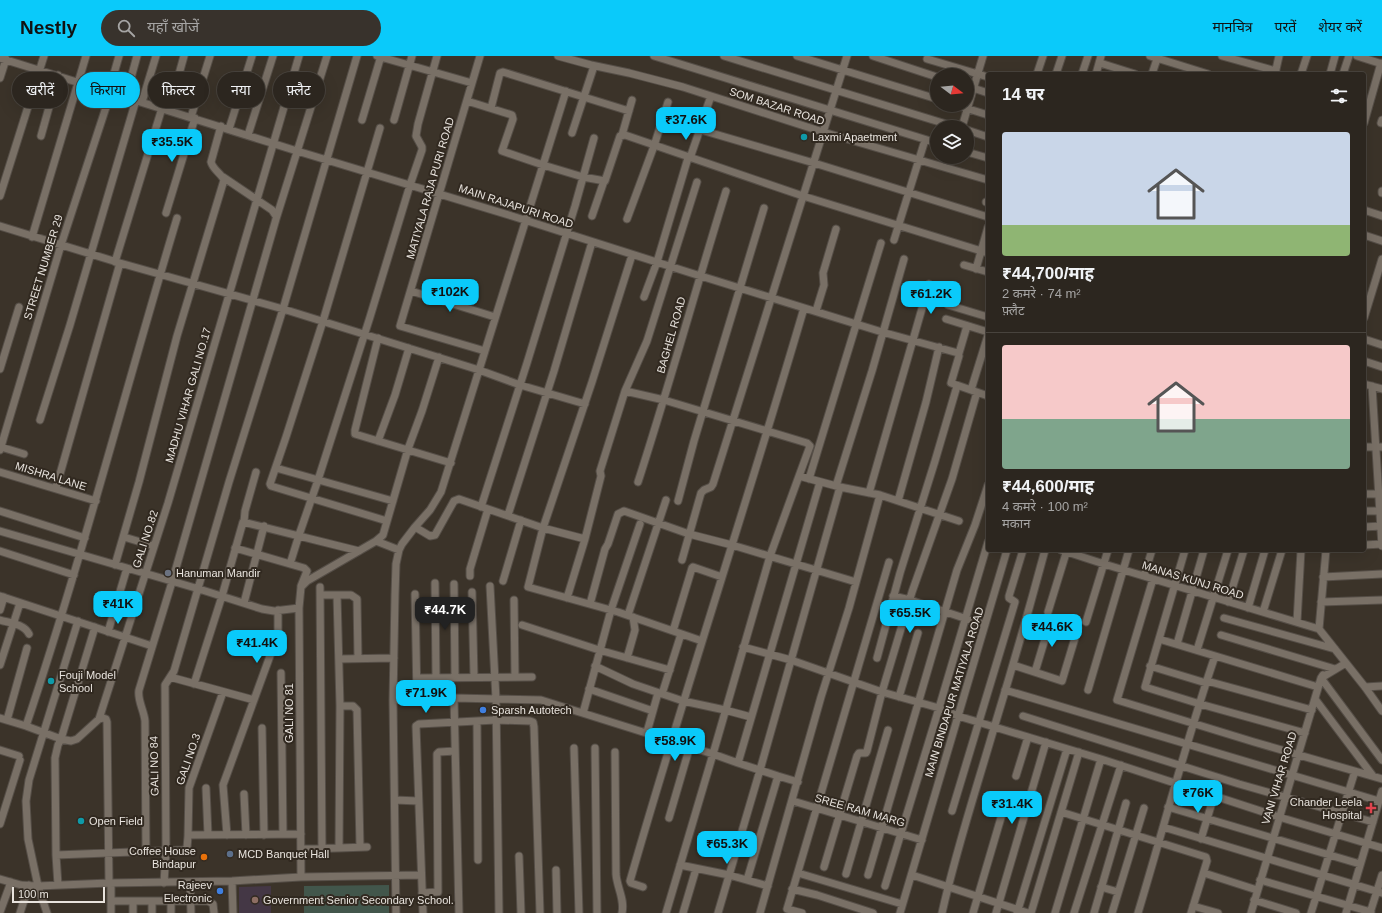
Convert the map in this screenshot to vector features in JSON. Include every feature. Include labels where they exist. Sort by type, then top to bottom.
[{"type":"street","points":[[0,196],[44,56]]},
{"type":"street","points":[[81,72],[86,56]]},
{"type":"street","name":"STREET NUMBER 29","points":[[115,72],[119,56]]},
{"type":"street","points":[[133,72],[137,56]]},
{"type":"street","points":[[140,98],[156,56]]},
{"type":"street","points":[[56,488],[117,263],[165,109],[184,56]]},
{"type":"street","points":[[166,213],[210,56]]},
{"type":"street","points":[[229,129],[252,56]]},
{"type":"street","points":[[248,135],[273,56]]},
{"type":"street","name":"MADHU VIHAR GALI NO.17","points":[[168,502],[299,56]]},
{"type":"street","points":[[146,851],[145,721],[139,694],[252,300],[326,56]]},
{"type":"street","name":"GALI NO 84","points":[[164,882],[166,850],[164,689],[174,671],[229,482],[283,309],[357,56]]},
{"type":"street","points":[[362,120],[380,56],[396,59],[409,66],[432,73],[472,83]]},
{"type":"street","points":[[394,120],[412,56]]},
{"type":"street","points":[[235,548],[290,564],[365,334],[422,150],[416,136],[437,56]]},
{"type":"street","name":"MATIYALA RAJA PURI ROAD","points":[[480,56],[400,326],[485,351]]},
{"type":"street","name":"SOM BAZAR ROAD","points":[[558,56],[594,66],[629,72],[711,96],[823,132],[986,179]]},
{"type":"street","points":[[654,56],[930,141]]},
{"type":"street","points":[[724,56],[933,120]]},
{"type":"street","points":[[797,56],[930,97]]},
{"type":"street","points":[[682,560],[701,493],[712,486],[847,56]]},
{"type":"street","points":[[873,56],[930,74]]},
{"type":"street","points":[[974,80],[978,74],[983,56]]},
{"type":"street","points":[[1038,72],[1043,56]]},
{"type":"street","points":[[1057,72],[1062,56]]},
{"type":"street","points":[[1083,72],[1088,56]]},
{"type":"street","points":[[1222,56],[1272,72]]},
{"type":"street","points":[[1275,72],[1279,56]]},
{"type":"street","points":[[1302,72],[1307,56]]},
{"type":"street","points":[[1331,72],[1335,56]]},
{"type":"street","points":[[1344,72],[1349,56]]},
{"type":"street","points":[[1357,56],[1382,64],[1366,116]]},
{"type":"street","points":[[923,72],[927,57],[986,76]]},
{"type":"street","points":[[1152,72],[1155,57],[1202,72]]},
{"type":"street","points":[[0,78],[3,58]]},
{"type":"street","name":"MAIN RAJAPURI ROAD","points":[[3,58],[47,72]]},
{"type":"street","points":[[1097,72],[1100,59],[1131,72]]},
{"type":"street","points":[[572,133],[594,66]]},
{"type":"street","points":[[490,108],[502,72],[629,111]]},
{"type":"street","points":[[974,88],[986,92]]},
{"type":"street","points":[[32,237],[76,89]]},
{"type":"street","points":[[396,913],[393,700],[396,564],[402,544],[415,526],[430,510],[441,492],[566,91]]},
{"type":"street","points":[[644,297],[657,262],[689,158],[711,96]]},
{"type":"street","points":[[467,100],[510,113],[513,116],[502,150],[503,152],[583,177],[604,181]]},
{"type":"street","points":[[592,216],[604,181],[606,180],[619,139],[622,135],[632,100]]},
{"type":"street","name":"MAIN RAJAPURI ROAD","points":[[140,101],[297,151],[526,220],[632,255],[816,312],[959,353]]},
{"type":"street","points":[[627,219],[654,146],[668,102]]},
{"type":"street","points":[[41,136],[49,108]]},
{"type":"street","name":"STREET NUMBER 29","points":[[0,449],[105,108]]},
{"type":"street","points":[[40,420],[137,108]]},
{"type":"street","points":[[974,110],[986,114]]},
{"type":"street","points":[[221,126],[211,162],[212,166],[224,177],[272,210],[276,216],[276,219]]},
{"type":"street","points":[[380,128],[322,321],[271,481],[271,486],[387,521]]},
{"type":"street","points":[[700,129],[986,216]]},
{"type":"street","points":[[974,132],[986,136]]},
{"type":"street","points":[[622,135],[803,196],[984,252]]},
{"type":"street","points":[[470,576],[470,569],[484,508],[520,385],[567,234],[594,138]]},
{"type":"street","points":[[894,240],[925,140]]},
{"type":"street","points":[[974,154],[986,157]]},
{"type":"street","points":[[115,565],[124,537],[169,365],[224,177]]},
{"type":"street","points":[[567,598],[585,539],[601,476],[600,471],[625,390],[647,341],[697,182]]},
{"type":"street","name":"BAGHEL ROAD","points":[[638,482],[726,191]]},
{"type":"street","points":[[678,501],[764,208]]},
{"type":"street","points":[[1366,211],[1382,216]]},
{"type":"street","points":[[26,726],[62,616],[177,218]]},
{"type":"street","points":[[0,226],[117,263],[230,293],[283,309],[439,357],[520,385],[585,404]]},
{"type":"street","points":[[816,312],[825,281],[823,273],[836,229]]},
{"type":"street","points":[[1366,236],[1382,241]]},
{"type":"street","points":[[976,269],[984,252],[986,239]]},
{"type":"street","points":[[508,515],[554,371],[592,242]]},
{"type":"street","points":[[809,479],[881,243]]},
{"type":"street","points":[[632,255],[585,404],[543,528],[528,587],[611,610],[702,641]]},
{"type":"street","points":[[718,913],[817,570],[838,487],[904,259]]},
{"type":"street","points":[[1366,311],[1382,259]]},
{"type":"street","points":[[964,265],[986,272]]},
{"type":"street","points":[[869,493],[930,284]]},
{"type":"street","points":[[411,291],[495,317]]},
{"type":"street","points":[[948,306],[986,316]]},
{"type":"street","points":[[0,369],[19,307]]},
{"type":"street","points":[[643,887],[631,883],[630,881],[671,740],[768,432],[804,308]]},
{"type":"street","points":[[946,319],[986,332]]},
{"type":"street","points":[[967,326],[950,382],[951,384],[986,395]]},
{"type":"street","points":[[378,338],[355,433],[358,436],[451,463]]},
{"type":"street","points":[[1366,340],[1382,345]]},
{"type":"street","points":[[824,867],[857,756],[859,753],[866,753],[867,751],[882,692],[910,600],[940,514],[986,341]]},
{"type":"street","points":[[898,501],[926,402],[939,347]]},
{"type":"street","points":[[378,441],[395,395],[409,348]]},
{"type":"street","points":[[301,587],[307,581],[376,541],[383,535],[408,450],[439,357]]},
{"type":"street","points":[[1366,362],[1382,367]]},
{"type":"street","points":[[1366,384],[1382,389]]},
{"type":"street","points":[[877,658],[893,596],[957,386]]},
{"type":"street","points":[[1366,545],[1382,545],[1379,447],[1372,386]]},
{"type":"street","points":[[625,390],[664,400],[809,444],[809,449],[800,476],[770,556],[666,913]]},
{"type":"street","points":[[1366,447],[1379,447]]},
{"type":"street","points":[[0,449],[24,454]]},
{"type":"street","points":[[276,468],[393,501]]},
{"type":"street","name":"MISHRA LANE","points":[[0,472],[96,501]]},
{"type":"street","points":[[194,684],[244,522],[245,511],[256,472]]},
{"type":"street","points":[[800,476],[838,487],[880,495],[959,521]]},
{"type":"street","points":[[738,763],[820,482]]},
{"type":"street","points":[[868,875],[957,570],[975,525],[986,491]]},
{"type":"street","points":[[1366,494],[1380,494]]},
{"type":"street","points":[[760,913],[880,495]]},
{"type":"street","points":[[415,526],[433,536],[438,531],[454,501],[462,500],[543,528],[585,539]]},
{"type":"street","points":[[627,658],[635,630],[630,616],[666,500]]},
{"type":"street","name":"GALI NO.82","points":[[99,719],[168,502]]},
{"type":"street","points":[[0,511],[85,538]]},
{"type":"street","points":[[590,604],[605,549],[618,514],[624,511],[689,534],[796,563],[856,582]]},
{"type":"street","points":[[1366,511],[1380,511]]},
{"type":"street","points":[[503,581],[521,520]]},
{"type":"street","points":[[244,522],[359,550]]},
{"type":"street","points":[[583,713],[611,610],[640,524]]},
{"type":"street","points":[[244,603],[264,526]]},
{"type":"street","points":[[1366,528],[1382,526]]},
{"type":"street","points":[[0,531],[267,610],[299,608]]},
{"type":"street","points":[[124,537],[154,546]]},
{"type":"street","points":[[376,541],[399,550]]},
{"type":"street","points":[[885,886],[986,549]]},
{"type":"street","points":[[0,551],[74,575]]},
{"type":"street","name":"MAIN BINDAPUR MATIYALA ROAD","points":[[900,913],[1007,552]]},
{"type":"street","points":[[952,810],[1015,602],[1009,598],[1009,596],[1022,552]]},
{"type":"street","points":[[942,913],[967,817],[1013,665],[1044,552]]},
{"type":"street","points":[[1035,672],[1065,552]]},
{"type":"street","name":"MANAS KUNJ ROAD","points":[[1071,552],[1123,570],[1319,629]]},
{"type":"street","points":[[1086,622],[1107,552]]},
{"type":"street","points":[[1088,690],[1128,552]]},
{"type":"street","points":[[1144,576],[1151,552]]},
{"type":"street","points":[[1184,552],[1150,666],[1145,686],[1146,688],[1305,732]]},
{"type":"street","points":[[1176,644],[1203,552]]},
{"type":"street","points":[[1197,650],[1227,552]]},
{"type":"street","points":[[1228,602],[1243,552]]},
{"type":"street","points":[[1248,608],[1264,552]]},
{"type":"street","points":[[1263,612],[1281,552]]},
{"type":"street","points":[[1296,622],[1301,552]]},
{"type":"street","points":[[1326,552],[1319,629],[1382,711]]},
{"type":"street","points":[[802,913],[787,909],[889,562]]},
{"type":"street","name":"GALI NO 81","points":[[290,564],[307,569],[301,587],[299,608],[301,877]]},
{"type":"street","points":[[673,631],[692,568],[693,567],[722,577]]},
{"type":"street","points":[[108,632],[127,568]]},
{"type":"street","points":[[1323,577],[1382,574]]},
{"type":"street","points":[[1153,579],[1117,700],[1382,779]]},
{"type":"street","points":[[434,584],[436,677]]},
{"type":"street","points":[[454,584],[455,677]]},
{"type":"street","points":[[490,586],[496,698],[499,913]]},
{"type":"street","points":[[320,587],[322,849]]},
{"type":"street","points":[[472,592],[474,677]]},
{"type":"street","points":[[415,594],[417,698]]},
{"type":"street","points":[[320,595],[351,595],[356,600],[358,658]]},
{"type":"street","points":[[337,595],[340,706],[339,848]]},
{"type":"street","points":[[893,596],[945,611],[985,625]]},
{"type":"street","points":[[0,610],[2,597],[152,646]]},
{"type":"street","points":[[514,600],[515,677]]},
{"type":"street","points":[[1321,602],[1382,600]]},
{"type":"street","points":[[0,665],[20,603]]},
{"type":"street","points":[[227,835],[223,785],[278,634],[278,610]]},
{"type":"street","points":[[1224,618],[1335,649]]},
{"type":"street","points":[[0,620],[22,627],[27,630],[29,634]]},
{"type":"street","points":[[47,913],[38,886],[28,839],[26,801],[29,780],[78,621]]},
{"type":"street","points":[[522,625],[599,650],[670,670]]},
{"type":"street","points":[[58,885],[56,855],[55,758],[94,627]]},
{"type":"street","points":[[1013,665],[1062,681],[1078,628]]},
{"type":"street","points":[[899,697],[918,632]]},
{"type":"street","points":[[647,732],[653,711],[670,670],[681,634]]},
{"type":"street","points":[[1221,635],[1335,670]]},
{"type":"street","points":[[1159,639],[1318,687]]},
{"type":"street","points":[[743,647],[830,672],[882,692],[939,708],[958,716],[1121,765],[1279,817],[1382,848]]},
{"type":"street","points":[[27,648],[3,719],[71,741],[77,739],[99,719],[106,719],[107,722],[111,913]]},
{"type":"street","points":[[1138,913],[1175,783],[1215,656]]},
{"type":"street","points":[[339,659],[394,658]]},
{"type":"street","points":[[1346,663],[1322,678],[1382,760]]},
{"type":"street","points":[[595,666],[633,684],[683,701],[751,717]]},
{"type":"street","points":[[1150,666],[1312,710]]},
{"type":"street","name":"VANI VIHAR ROAD","points":[[1250,913],[1318,687],[1326,667]]},
{"type":"street","points":[[281,673],[283,834]]},
{"type":"street","points":[[417,678],[532,677]]},
{"type":"street","points":[[168,680],[194,684],[254,700]]},
{"type":"street","points":[[1365,687],[1382,686]]},
{"type":"street","points":[[589,689],[653,711]]},
{"type":"street","points":[[1005,690],[1379,801]]},
{"type":"street","name":"GALI NO.3","points":[[188,836],[188,788],[223,692]]},
{"type":"street","points":[[393,700],[417,698],[496,698],[540,700],[647,732],[798,782]]},
{"type":"street","points":[[454,698],[459,913]]},
{"type":"street","points":[[1315,699],[1373,776]]},
{"type":"street","points":[[301,849],[363,847],[357,710],[353,706],[340,706]]},
{"type":"street","points":[[1023,716],[1181,766],[1373,822]]},
{"type":"street","points":[[423,913],[416,726],[419,724],[496,720],[533,722],[540,913]]},
{"type":"street","points":[[477,721],[478,860]]},
{"type":"street","points":[[262,728],[264,835]]},
{"type":"street","points":[[846,874],[888,730]]},
{"type":"street","points":[[1016,776],[1028,737]]},
{"type":"street","points":[[996,913],[1046,742]]},
{"type":"street","points":[[670,818],[690,746]]},
{"type":"street","points":[[574,748],[579,913]]},
{"type":"street","points":[[595,748],[596,913]]},
{"type":"street","points":[[1017,911],[1067,749]]},
{"type":"street","points":[[0,750],[19,758],[0,824]]},
{"type":"street","points":[[422,893],[438,892],[437,754],[439,752],[455,751]]},
{"type":"street","points":[[615,752],[616,874],[617,886],[623,902],[622,913]]},
{"type":"street","points":[[912,875],[1017,911],[1029,913],[1079,752]]},
{"type":"street","points":[[1055,913],[1101,759]]},
{"type":"street","points":[[1074,913],[1121,765]]},
{"type":"street","points":[[1312,913],[1328,856],[1355,771]]},
{"type":"street","points":[[747,880],[778,776]]},
{"type":"street","points":[[206,788],[208,835]]},
{"type":"street","points":[[1347,909],[1382,791]]},
{"type":"street","points":[[244,794],[246,835]]},
{"type":"street","points":[[1200,839],[1214,796]]},
{"type":"street","points":[[395,800],[418,801]]},
{"type":"street","name":"SREE RAM MARG","points":[[793,801],[922,840]]},
{"type":"street","points":[[1094,913],[1126,803]]},
{"type":"street","points":[[973,913],[1005,804]]},
{"type":"street","points":[[1168,807],[1328,856],[1360,864]]},
{"type":"street","points":[[1112,913],[1144,808]]},
{"type":"street","points":[[1061,812],[1206,858],[1207,861],[1204,873],[1192,910],[1218,913]]},
{"type":"street","points":[[1163,827],[1379,893]]},
{"type":"street","points":[[56,855],[186,850],[188,846],[188,836],[301,834]]},
{"type":"street","points":[[518,856],[520,913]]},
{"type":"street","points":[[680,865],[729,875],[768,886]]},
{"type":"street","points":[[683,913],[696,869]]},
{"type":"street","points":[[556,870],[557,913]]},
{"type":"street","points":[[798,873],[902,904]]},
{"type":"street","points":[[1204,873],[1257,890]]},
{"type":"street","points":[[1260,880],[1316,896],[1347,909],[1370,913],[1379,893],[1382,874]]},
{"type":"street","points":[[0,879],[38,886],[110,882],[190,882],[301,877],[421,875]]},
{"type":"street","points":[[232,881],[233,913]]},
{"type":"street","points":[[0,912],[11,882]]},
{"type":"street","points":[[190,882],[191,913]]},
{"type":"street","points":[[20,913],[29,885]]},
{"type":"street","points":[[1101,887],[1118,892]]},
{"type":"street","points":[[792,889],[817,895],[873,913]]},
{"type":"street","points":[[1254,900],[1296,913]]},
{"type":"street","points":[[152,901],[152,913]]},
{"type":"street","points":[[171,901],[171,913]]},
{"type":"street","points":[[111,903],[208,901],[212,902],[214,913]]},
{"type":"street","points":[[133,902],[133,913]]},
{"type":"shaded area","name":"Government Senior Secondary School.","points":[[271,886],[271,913],[239,913],[239,887]]},
{"type":"green space","points":[[389,885],[389,913],[304,913],[304,886]]},
{"type":"place","name":"Laxmi Apaetment","points":[[804,137]]},
{"type":"place","name":"Hanuman Mandir","points":[[168,573]]},
{"type":"place","name":"Fouji Model School","points":[[51,681]]},
{"type":"place","name":"Sparsh Autotech","points":[[483,710]]},
{"type":"place","name":"Chander Leela Hospital","points":[[1371,808]]},
{"type":"place","name":"Open Field","points":[[81,821]]},
{"type":"place","name":"MCD Banquet Hall","points":[[230,854]]},
{"type":"place","name":"Coffee House Bindapur","points":[[204,857]]},
{"type":"place","name":"Rajeev Electronic","points":[[220,891]]},
{"type":"place","name":"Government Senior Secondary School.","points":[[255,900]]}]
